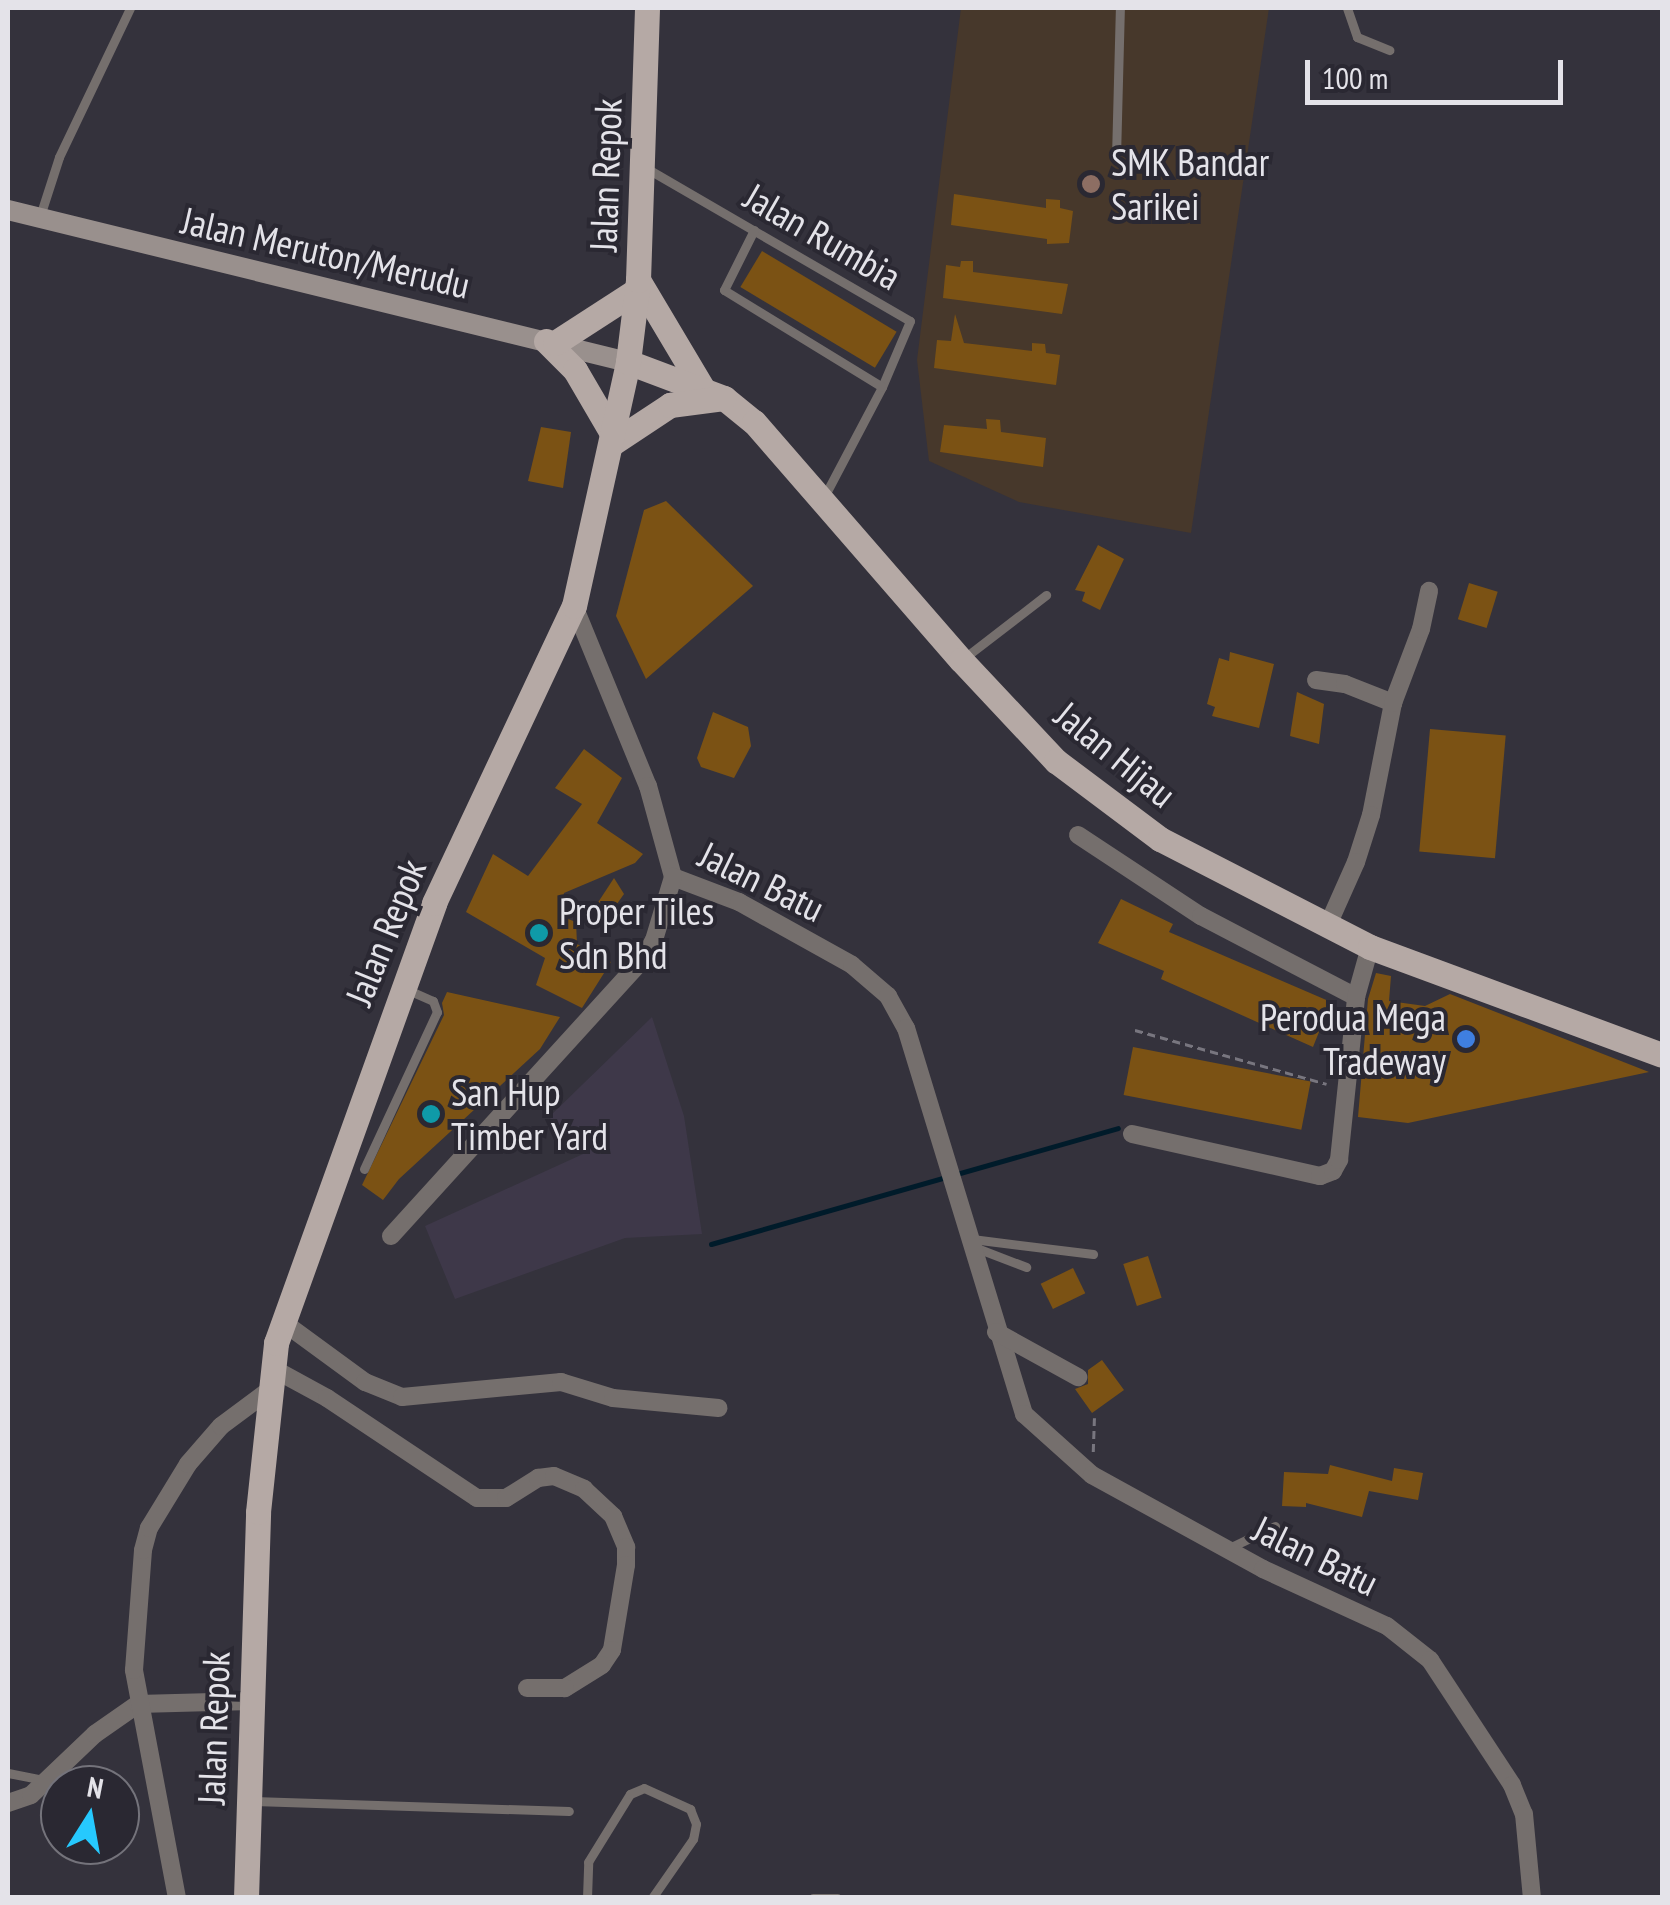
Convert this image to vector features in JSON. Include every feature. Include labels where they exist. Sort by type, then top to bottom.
[{"type":"main road","name":"Jalan Repok","points":[[246,1898],[252,1701],[270,1379],[283,1322],[400,988],[481,798],[574,606],[628,362],[638,285],[647,8]]},
{"type":"main road","name":"Jalan Meruton/Merudu","points":[[8,210],[628,362]]},
{"type":"main road","points":[[638,285],[714,393],[670,406],[612,439],[575,370],[551,342],[638,285]]},
{"type":"main road","name":"Jalan Hijau","points":[[628,362],[714,393],[754,422],[960,660],[1056,761],[1160,840],[1370,947],[1662,1056]]},
{"type":"street","points":[[1327,926],[1356,862],[1371,815],[1393,704],[1421,630],[1429,591]]},
{"type":"street","name":"Jalan Batu","points":[[574,606],[648,786],[673,877],[739,902],[852,965],[888,996],[906,1028],[1024,1414],[1092,1476],[1387,1626],[1430,1660],[1512,1785],[1524,1814],[1532,1898]]},
{"type":"street","points":[[1316,680],[1345,684],[1393,704]]},
{"type":"street","points":[[1078,835],[1201,916],[1356,997]]},
{"type":"street","points":[[391,1236],[643,959],[654,940],[673,877]]},
{"type":"street","points":[[1132,1134],[1320,1176],[1333,1170],[1339,1160],[1356,997],[1370,947]]},
{"type":"street","points":[[283,1322],[365,1382],[402,1397],[561,1382],[613,1398],[719,1408]]},
{"type":"street","points":[[996,1332],[1078,1377]]},
{"type":"street","points":[[178,1898],[138,1704],[135,1609],[150,1528],[207,1440],[270,1379],[327,1398],[477,1498],[506,1498],[538,1478],[554,1476],[584,1489],[612,1516],[626,1547],[626,1565],[612,1650],[602,1665],[566,1688],[527,1688]]},
{"type":"street","points":[[65,1765],[95,1734],[138,1704],[252,1701]]},
{"type":"street","points":[[8,1803],[40,1788]]},
{"type":"lane","points":[[40,219],[71,129],[130,8]]},
{"type":"lane","points":[[1116,157],[1120,8]]},
{"type":"lane","points":[[1347,8],[1356,36],[1389,50]]},
{"type":"lane","name":"Jalan Rumbia","points":[[644,166],[910,321],[882,387]]},
{"type":"lane","points":[[754,230],[724,290],[882,387],[822,500]]},
{"type":"lane","points":[[960,660],[1046,595]]},
{"type":"lane","points":[[364,1168],[437,1012],[433,1002],[400,988]]},
{"type":"lane","points":[[971,1243],[1093,1254]]},
{"type":"lane","points":[[971,1243],[1026,1267]]},
{"type":"lane","points":[[1229,1548],[1276,1526]]},
{"type":"lane","points":[[8,1773],[40,1779]]},
{"type":"lane","points":[[587,1898],[588,1862],[630,1794],[644,1788],[690,1810],[696,1824],[694,1839],[652,1898]]},
{"type":"lane","points":[[248,1801],[569,1811]]},
{"type":"lane","points":[[813,1898],[837,1898]]},
{"type":"path","points":[[1134,1030],[1348,1090]]},
{"type":"path","points":[[1092,1476],[1094,1418]]},
{"type":"shaded area","name":"SMK Bandar Sarikei","points":[[961,8],[1269,8],[1191,533],[1019,502],[929,461],[917,360]]},
{"type":"shaded area","points":[[652,1017],[684,1116],[702,1234],[625,1238],[455,1299],[425,1226],[583,1154],[549,1117]]},
{"type":"building","points":[[954,194],[1046,208],[1046,199],[1060,200],[1060,208],[1073,211],[1069,243],[1047,244],[1047,239],[951,225]]},
{"type":"building","points":[[762,251],[897,332],[875,368],[740,287]]},
{"type":"building","points":[[961,261],[973,261],[973,272],[1068,284],[1062,314],[943,298],[946,265],[960,267]]},
{"type":"building","points":[[955,314],[964,343],[1032,351],[1032,343],[1045,344],[1046,353],[1060,355],[1056,385],[934,368],[937,340],[951,341]]},
{"type":"building","points":[[986,419],[1000,420],[1001,432],[1046,438],[1043,467],[940,452],[944,425],[987,429]]},
{"type":"building","points":[[541,427],[571,432],[563,488],[528,481]]},
{"type":"building","points":[[666,501],[753,586],[646,679],[616,616],[644,510]]},
{"type":"building","points":[[1098,545],[1124,559],[1100,610],[1082,601],[1085,592],[1075,590]]},
{"type":"building","points":[[1469,583],[1498,592],[1487,628],[1458,619]]},
{"type":"building","points":[[1230,652],[1274,664],[1259,728],[1212,716],[1215,707],[1207,704],[1219,658],[1229,661]]},
{"type":"building","points":[[1297,692],[1324,704],[1319,744],[1290,736]]},
{"type":"building","points":[[713,712],[748,727],[751,746],[734,778],[701,767],[697,758]]},
{"type":"building","points":[[1430,729],[1506,736],[1495,858],[1419,852]]},
{"type":"building","points":[[584,749],[622,778],[597,823],[643,854],[635,863],[564,893],[560,916],[576,922],[577,944],[611,962],[582,1008],[536,985],[545,958],[466,912],[493,854],[528,876],[582,804],[555,788]]},
{"type":"building","points":[[614,878],[624,894],[607,918],[595,907]]},
{"type":"building","points":[[1121,899],[1173,924],[1169,932],[1331,1002],[1313,1047],[1161,979],[1164,971],[1098,943]]},
{"type":"building","name":"Perodua Mega Tradeway","points":[[1376,973],[1391,976],[1389,1001],[1425,1006],[1450,994],[1649,1072],[1408,1123],[1358,1117],[1368,999]]},
{"type":"building","name":"San Hup Timber Yard","points":[[447,992],[560,1017],[540,1049],[399,1179],[383,1200],[362,1185],[444,1015],[442,1003]]},
{"type":"building","points":[[1133,1047],[1311,1082],[1301,1130],[1124,1095]]},
{"type":"building","points":[[1148,1256],[1162,1298],[1137,1306],[1123,1264]]},
{"type":"building","points":[[1073,1268],[1085,1293],[1053,1309],[1041,1284]]},
{"type":"building","points":[[1102,1360],[1124,1390],[1092,1413],[1075,1389],[1088,1384],[1088,1370]]},
{"type":"building","points":[[1330,1465],[1392,1481],[1394,1468],[1423,1473],[1418,1500],[1369,1491],[1362,1517],[1306,1503],[1306,1507],[1282,1506],[1284,1472],[1328,1474]]},
{"type":"waterway","points":[[711,1244],[1118,1128]]},
{"type":"place","name":"SMK Bandar Sarikei","points":[[1091,184]]},
{"type":"place","name":"Proper Tiles Sdn Bhd","points":[[539,933]]},
{"type":"place","name":"Perodua Mega Tradeway","points":[[1466,1039]]},
{"type":"place","name":"San Hup Timber Yard","points":[[431,1114]]}]
